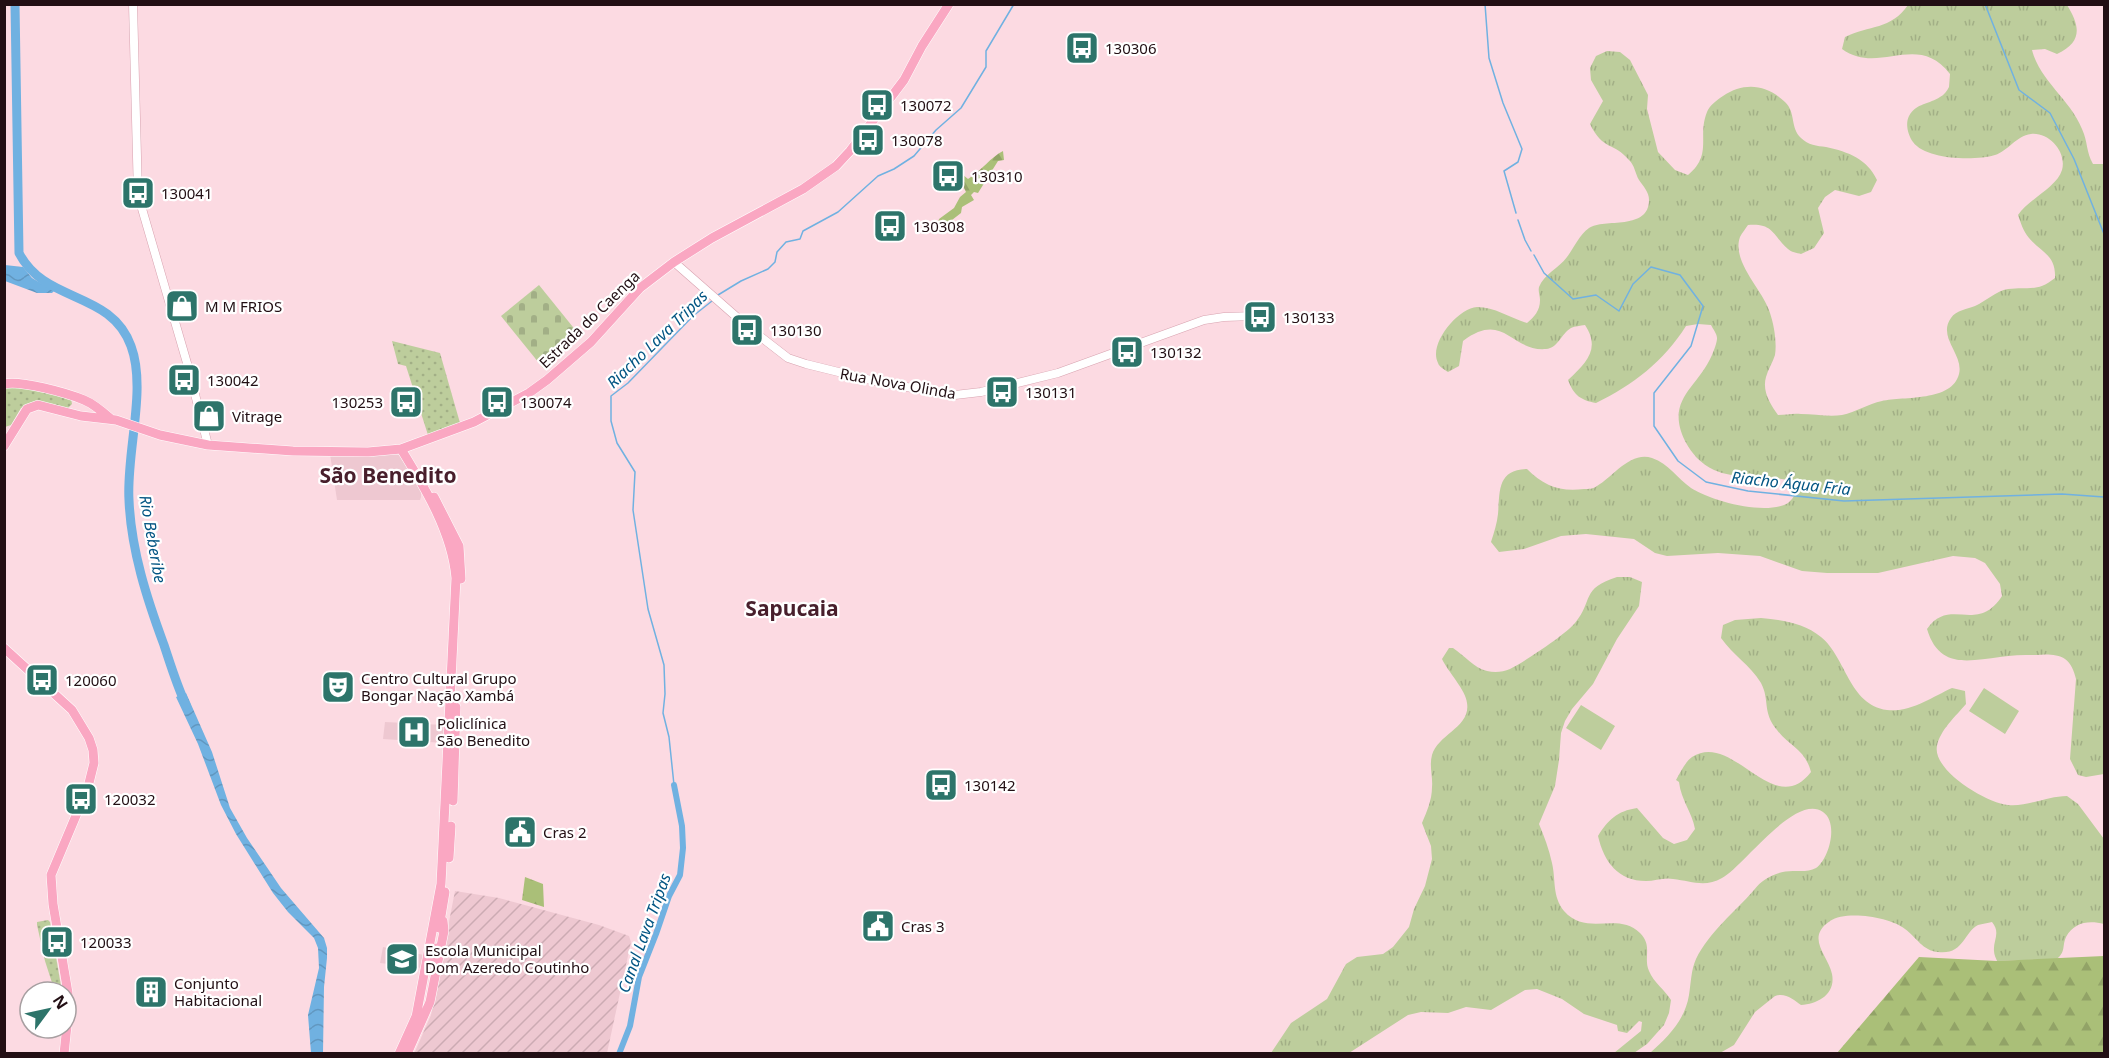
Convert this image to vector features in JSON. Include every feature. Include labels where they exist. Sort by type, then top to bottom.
[{"type":"main road","name":"Estrada do Caenga","points":[[111,420],[208,445],[293,451],[352,452],[404,448],[474,423],[529,393],[583,349],[626,301],[674,261],[712,237],[803,189],[843,160],[904,80],[922,46],[949,4]]},
{"type":"main road","points":[[4,384],[24,385],[59,392],[86,401],[104,412],[111,420]]},
{"type":"main road","points":[[81,416],[88,412],[86,401]]},
{"type":"main road","points":[[4,446],[8,436],[27,409],[38,405],[81,416],[111,420]]},
{"type":"main road","points":[[404,448],[450,525],[460,554],[453,791],[442,917],[444,930],[430,1002],[407,1053]]},
{"type":"main road","points":[[399,1053],[416,1017],[442,864],[456,578],[449,540],[404,448]]},
{"type":"main road","points":[[4,648],[72,710],[90,738],[93,750],[94,763],[88,787],[51,875],[53,904],[68,993],[64,1053]]},
{"type":"street","points":[[133,4],[138,195],[187,363],[208,445]]},
{"type":"street","name":"Rua Nova Olinda","points":[[674,261],[781,354],[796,361],[875,381],[955,395],[986,392],[1058,373],[1204,320],[1224,316],[1256,316]]},
{"type":"shaded area","points":[[330,454],[399,454],[421,492],[420,500],[337,500]]},
{"type":"shaded area","name":"Policlínica São Benedito","points":[[385,722],[444,725],[444,743],[383,739]]},
{"type":"shaded area","points":[[455,891],[499,898],[599,925],[629,936],[631,942],[607,1053],[414,1054],[431,1015]]},
{"type":"shaded area","name":"Escola Municipal Dom Azeredo Coutinho","points":[[383,947],[424,955],[422,968],[380,963]]},
{"type":"green space","points":[[1908,5],[2067,5],[2075,20],[2077,33],[2075,39],[2065,49],[2057,54],[2045,49],[2032,50],[2048,81],[2077,118],[2093,164],[2104,164],[2104,774],[2086,777],[2078,775],[2070,759],[2076,679],[2065,659],[2044,654],[1956,660],[1939,651],[1932,642],[1927,629],[1936,620],[1945,615],[1983,613],[1993,607],[2002,596],[2000,584],[1985,563],[1975,558],[1953,556],[1878,573],[1827,573],[1802,571],[1760,556],[1718,553],[1667,556],[1655,553],[1634,539],[1586,534],[1561,536],[1524,549],[1499,552],[1491,542],[1498,517],[1500,490],[1505,478],[1517,470],[1527,469],[1553,487],[1567,490],[1589,489],[1603,482],[1629,461],[1644,457],[1652,458],[1663,464],[1700,493],[1725,502],[1766,508],[1778,507],[1790,501],[1796,493],[1792,481],[1733,475],[1714,470],[1697,458],[1685,441],[1680,427],[1681,404],[1714,351],[1717,338],[1711,325],[1686,326],[1668,350],[1647,371],[1596,403],[1579,396],[1568,380],[1589,355],[1592,341],[1585,325],[1571,328],[1554,346],[1546,349],[1524,345],[1507,334],[1488,330],[1463,341],[1459,366],[1448,372],[1438,363],[1437,346],[1441,337],[1461,314],[1469,309],[1484,307],[1527,323],[1538,311],[1541,282],[1564,261],[1585,231],[1596,225],[1634,220],[1647,210],[1648,194],[1631,162],[1624,154],[1604,143],[1590,124],[1603,101],[1591,80],[1590,68],[1596,56],[1607,51],[1620,52],[1630,60],[1648,95],[1647,109],[1658,152],[1675,170],[1688,175],[1700,160],[1704,121],[1711,105],[1739,88],[1755,87],[1763,88],[1785,102],[1791,110],[1795,130],[1804,140],[1813,145],[1842,151],[1856,158],[1868,167],[1877,180],[1871,192],[1859,196],[1835,190],[1825,197],[1818,208],[1824,233],[1814,248],[1801,254],[1789,250],[1772,231],[1763,226],[1748,225],[1740,237],[1738,247],[1740,256],[1749,276],[1767,304],[1773,323],[1775,355],[1767,374],[1765,387],[1778,415],[1842,415],[1882,401],[1937,394],[1955,383],[1960,367],[1947,332],[1953,315],[2004,290],[2043,286],[2055,278],[2051,259],[2027,235],[2018,215],[2055,182],[2063,163],[2055,144],[2038,134],[2026,135],[1995,155],[1976,158],[1939,156],[1919,148],[1913,142],[1908,129],[1909,116],[1915,109],[1944,94],[1949,87],[1950,74],[1937,62],[1924,56],[1911,54],[1870,58],[1856,56],[1842,49],[1845,37],[1887,23]]},
{"type":"green space","points":[[1003,151],[1004,160],[998,161],[978,193],[974,192],[971,195],[974,200],[962,207],[961,213],[952,220],[953,226],[937,228],[939,219],[954,208],[966,192],[964,188],[955,192],[958,179],[952,169],[956,169],[968,179]]},
{"type":"green space","points":[[539,285],[581,337],[543,368],[501,316]]},
{"type":"green space","points":[[392,341],[440,353],[460,423],[428,435],[406,366],[398,364]]},
{"type":"green space","points":[[10,386],[58,395],[71,399],[72,404],[68,408],[32,402],[21,408],[11,425],[5,427],[4,389]]},
{"type":"green space","points":[[1617,577],[1630,577],[1642,582],[1639,606],[1617,639],[1593,684],[1565,721],[1561,733],[1555,786],[1539,824],[1551,858],[1558,900],[1564,911],[1573,919],[1582,922],[1622,924],[1631,927],[1644,938],[1649,971],[1671,1000],[1664,1025],[1647,1044],[1634,1053],[1614,1053],[1641,1031],[1642,1022],[1639,1021],[1627,1033],[1618,1031],[1617,1025],[1584,1014],[1562,999],[1537,989],[1525,990],[1491,1010],[1466,1007],[1448,1013],[1421,1012],[1408,1015],[1349,1053],[1271,1053],[1291,1023],[1327,999],[1346,964],[1357,957],[1383,954],[1393,947],[1409,927],[1414,909],[1425,886],[1432,859],[1431,846],[1422,823],[1431,796],[1432,755],[1441,741],[1464,718],[1467,711],[1464,692],[1442,659],[1449,648],[1453,648],[1473,664],[1490,672],[1510,669],[1525,661],[1570,628],[1581,615],[1592,591],[1605,581]]},
{"type":"green space","points":[[1761,618],[1800,625],[1821,637],[1837,656],[1856,690],[1874,706],[1887,710],[1904,709],[1952,688],[1965,691],[1966,704],[1941,734],[1937,746],[1943,765],[1962,784],[1998,803],[2015,805],[2067,796],[2078,804],[2104,839],[2104,924],[2087,922],[2073,928],[2066,937],[2063,951],[2057,959],[1997,961],[1994,951],[1996,930],[1992,922],[1978,925],[1953,950],[1938,952],[1928,949],[1905,929],[1889,921],[1868,916],[1837,918],[1823,927],[1819,934],[1820,947],[1830,967],[1833,981],[1824,997],[1814,1003],[1801,1005],[1786,996],[1775,996],[1755,1012],[1734,1045],[1720,1053],[1650,1053],[1680,1020],[1687,1004],[1696,959],[1715,931],[1766,879],[1782,872],[1808,871],[1816,868],[1828,849],[1831,832],[1828,817],[1823,812],[1812,809],[1798,813],[1785,821],[1732,871],[1716,881],[1704,883],[1663,879],[1646,881],[1620,874],[1608,862],[1598,836],[1609,821],[1624,811],[1637,808],[1663,838],[1674,844],[1687,840],[1695,829],[1679,782],[1676,780],[1692,757],[1707,752],[1723,755],[1767,782],[1782,787],[1797,784],[1811,772],[1801,753],[1772,724],[1761,683],[1721,638],[1723,625],[1735,620]]},
{"type":"green space","points":[[1984,688],[2019,711],[2005,734],[1969,711]]},
{"type":"green space","points":[[1581,705],[1615,726],[1601,750],[1566,728]]},
{"type":"green space","points":[[525,877],[543,884],[544,907],[522,900]]},
{"type":"green space","points":[[48,920],[50,922],[60,980],[51,980],[37,922]]},
{"type":"green space","points":[[2104,956],[2104,1053],[1837,1053],[1919,957],[1997,961]]},
{"type":"water","points":[[5,265],[23,267],[32,278],[54,291],[37,293],[5,281]]},
{"type":"water","points":[[186,693],[212,752],[230,808],[281,888],[324,938],[327,958],[323,1053],[311,1053],[308,1015],[319,968],[318,948],[314,938],[273,893],[236,834],[221,805],[198,744],[176,697]]},
{"type":"waterway","name":"Rio Beberibe","points":[[15,4],[19,253],[30,269],[45,281],[109,315],[122,328],[131,346],[135,363],[137,401],[130,462],[130,519],[136,556],[146,592],[186,705]]},
{"type":"waterway","name":"Riacho Lava Tripas","points":[[718,295],[741,281],[768,269],[775,262],[777,252],[786,242],[800,239],[803,231],[838,212],[878,176],[914,156],[936,130],[961,108],[986,67],[986,51],[1014,4]]},
{"type":"waterway","name":"Riacho Água Fria","points":[[1485,4],[1489,58],[1503,103],[1522,149],[1518,162],[1504,171],[1516,213]]},
{"type":"waterway","name":"Riacho Água Fria","points":[[1985,4],[2019,90],[2050,113],[2074,159],[2104,234]]},
{"type":"waterway","name":"Riacho Água Fria","points":[[1518,220],[1531,251]]},
{"type":"waterway","name":"Riacho Água Fria","points":[[1534,255],[1544,273],[1573,299],[1596,295],[1619,311],[1633,284],[1651,267],[1680,275],[1703,306],[1691,346],[1654,393],[1654,426],[1678,461],[1706,482],[1748,491],[1844,501],[2062,494],[2104,497]]},
{"type":"waterway","name":"Riacho Lava Tripas","points":[[674,785],[669,737],[663,713],[664,665],[648,609],[633,510],[635,472],[617,443],[611,421],[611,396],[628,383],[693,316],[712,301]]},
{"type":"waterway","name":"Canal Lava Tripas","points":[[619,1054],[630,1026],[639,977],[669,896],[680,875],[683,848],[682,826],[674,785]]},
{"type":"place","name":"130306","points":[[1082,48]]},
{"type":"place","name":"130072","points":[[877,105]]},
{"type":"place","name":"130078","points":[[868,140]]},
{"type":"place","name":"130310","points":[[948,176]]},
{"type":"place","name":"130041","points":[[138,193]]},
{"type":"place","name":"130308","points":[[890,226]]},
{"type":"place","name":"M M FRIOS","points":[[182,306]]},
{"type":"place","name":"130133","points":[[1260,317]]},
{"type":"place","name":"130130","points":[[747,330]]},
{"type":"place","name":"130132","points":[[1127,352]]},
{"type":"place","name":"130042","points":[[184,380]]},
{"type":"place","name":"130131","points":[[1002,392]]},
{"type":"place","name":"130253","points":[[406,402]]},
{"type":"place","name":"130074","points":[[497,402]]},
{"type":"place","name":"Vitrage","points":[[209,416]]},
{"type":"place","name":"120060","points":[[42,680]]},
{"type":"place","name":"Centro Cultural Grupo Bongar Nação Xambá","points":[[338,687]]},
{"type":"place","name":"Policlínica São Benedito","points":[[414,732]]},
{"type":"place","name":"130142","points":[[941,785]]},
{"type":"place","name":"120032","points":[[81,799]]},
{"type":"place","name":"Cras 2","points":[[520,832]]},
{"type":"place","name":"Cras 3","points":[[878,926]]},
{"type":"place","name":"120033","points":[[57,942]]},
{"type":"place","name":"Escola Municipal Dom Azeredo Coutinho","points":[[402,959]]},
{"type":"place","name":"Conjunto Habitacional","points":[[151,992]]},
{"type":"district","name":"São Benedito","points":[[388,475]]},
{"type":"district","name":"Sapucaia","points":[[792,608]]}]
